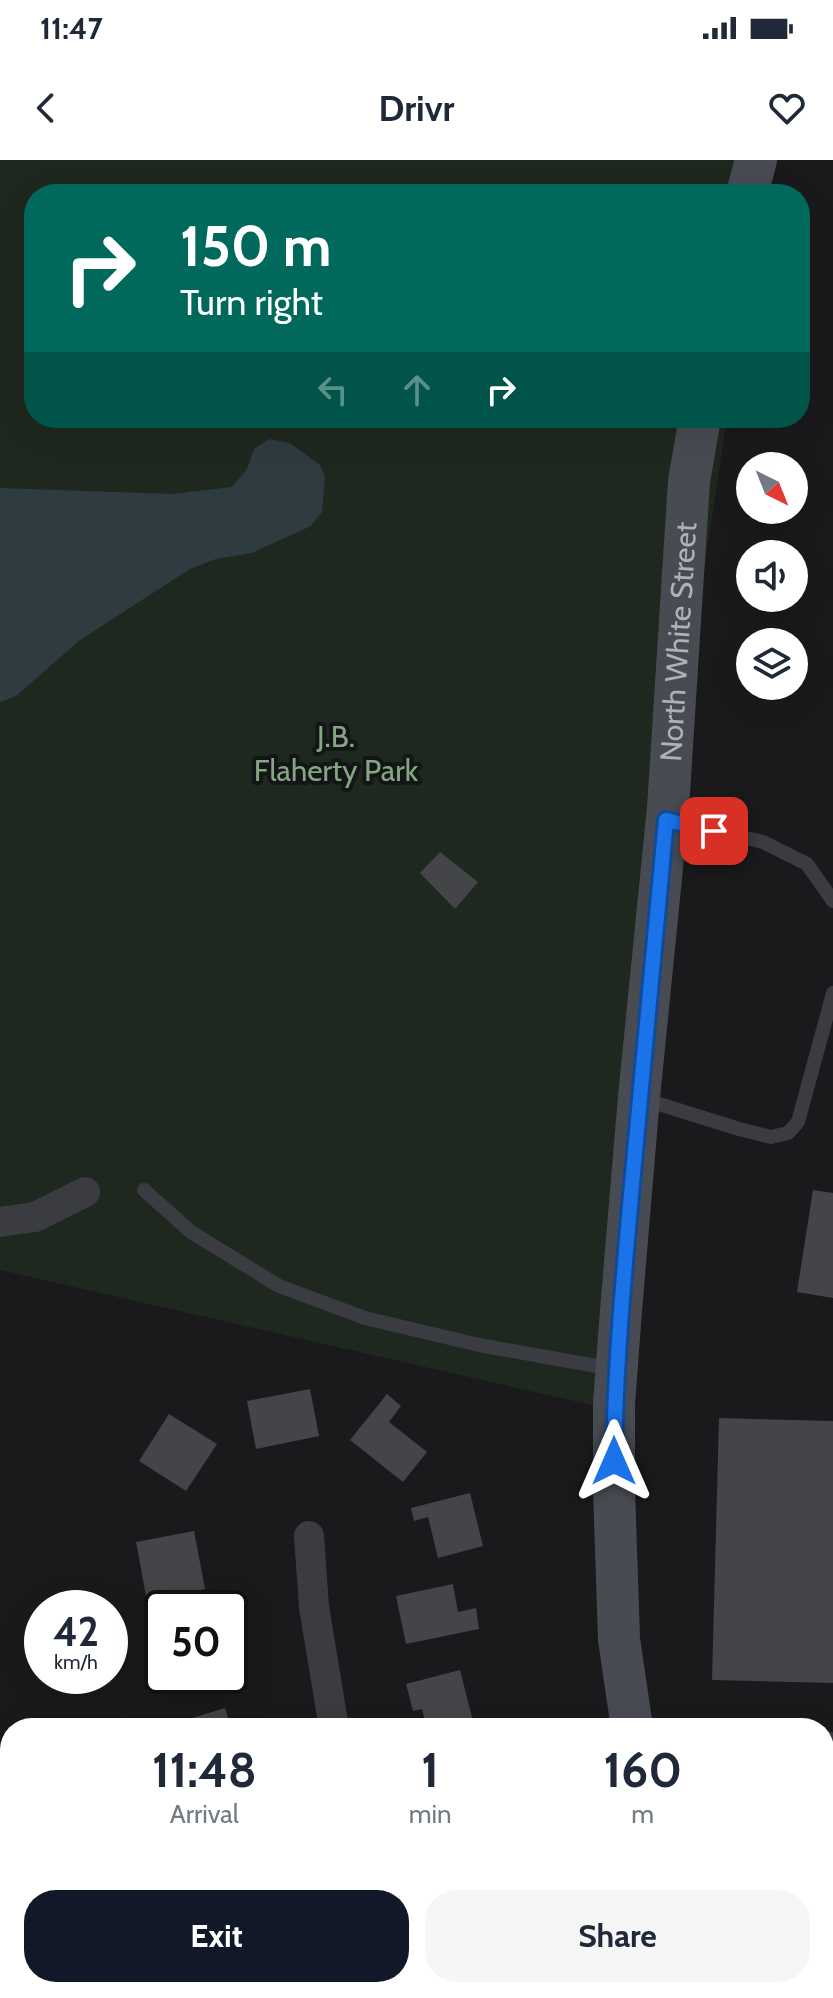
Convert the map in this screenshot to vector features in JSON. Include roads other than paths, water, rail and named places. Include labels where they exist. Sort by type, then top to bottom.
[{"type":"main road","points":[[750,184],[756,160]]},
{"type":"main road","name":"North White Street","points":[[631,1718],[619,1639],[614,1404],[674,723],[689,481],[698,428]]},
{"type":"street","points":[[0,1222],[35,1217],[85,1192]]},
{"type":"street","points":[[309,1536],[314,1607],[332,1718]]},
{"type":"lane","points":[[666,820],[763,842],[807,864],[833,901]]},
{"type":"lane","points":[[639,1097],[771,1137],[788,1133],[798,1122],[833,993]]},
{"type":"lane","points":[[144,1190],[191,1232],[279,1286],[365,1318],[479,1345],[617,1370]]},
{"type":"park label","name":"J.B. Flaherty Park","points":[[336,754]]}]
